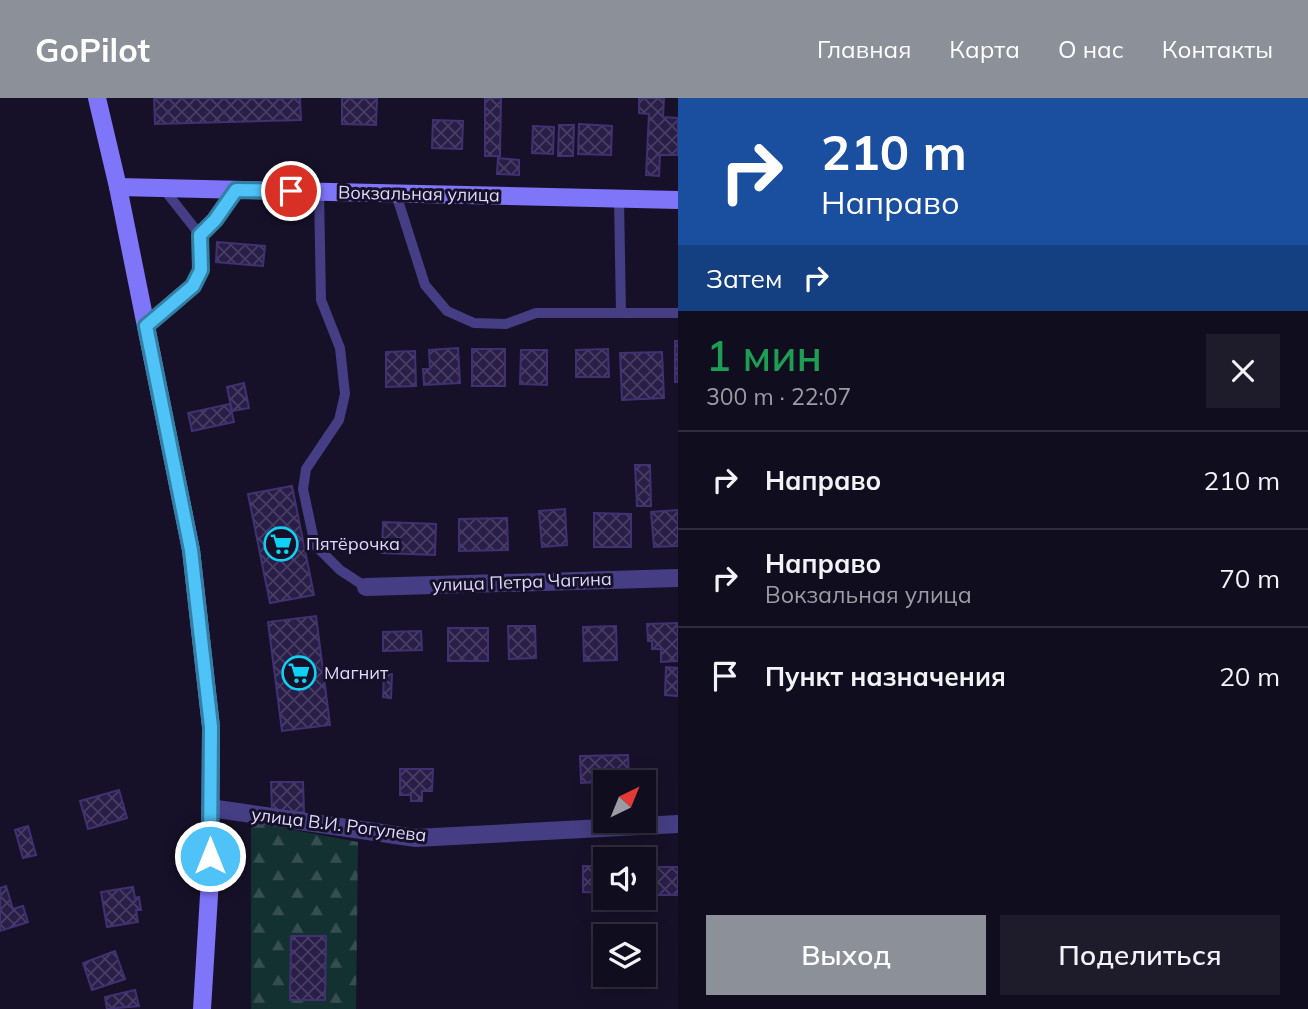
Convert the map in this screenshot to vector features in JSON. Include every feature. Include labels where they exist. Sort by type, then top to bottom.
[{"type":"street","points":[[97,98],[118,187],[191,550],[211,727],[210,879],[202,1009]]},
{"type":"street","name":"Вокзальная улица","points":[[118,187],[678,200]]},
{"type":"street","name":"улица Петра Чагина","points":[[366,587],[678,578]]},
{"type":"street","name":"улица В.И. Рогулева","points":[[210,808],[416,838],[678,824]]},
{"type":"lane","points":[[146,326],[193,286],[201,270],[200,235],[163,188]]},
{"type":"lane","points":[[200,235],[215,220],[236,190]]},
{"type":"lane","points":[[319,192],[321,300],[340,348],[345,394],[339,420],[306,469],[303,489],[315,545],[340,570],[366,587]]},
{"type":"lane","points":[[396,194],[425,285],[447,311],[474,323],[506,324],[536,313],[678,313]]},
{"type":"lane","points":[[619,199],[621,313]]},
{"type":"green space","points":[[251,822],[358,842],[356,1009],[251,1009]]},
{"type":"building","points":[[154,98],[300,98],[301,120],[155,124]]},
{"type":"building","points":[[342,98],[377,98],[376,125],[342,124]]},
{"type":"building","points":[[485,98],[501,98],[500,156],[485,156]]},
{"type":"building","points":[[639,98],[664,98],[663,117],[678,118],[678,155],[660,155],[659,176],[646,175],[649,114],[639,113]]},
{"type":"building","points":[[433,120],[463,121],[462,149],[432,148]]},
{"type":"building","points":[[579,124],[612,126],[611,155],[578,154]]},
{"type":"building","points":[[559,125],[574,125],[573,156],[558,156]]},
{"type":"building","points":[[533,126],[554,127],[553,154],[532,153]]},
{"type":"building","points":[[498,158],[519,160],[519,175],[497,174]]},
{"type":"building","points":[[217,242],[265,246],[263,266],[216,262]]},
{"type":"building","points":[[675,341],[678,341],[678,382],[675,382]]},
{"type":"building","points":[[458,348],[460,383],[424,385],[423,369],[430,369],[429,350]]},
{"type":"building","points":[[472,349],[505,349],[505,386],[472,386]]},
{"type":"building","points":[[608,349],[609,377],[576,377],[576,350]]},
{"type":"building","points":[[521,350],[547,350],[547,385],[520,384]]},
{"type":"building","points":[[415,351],[416,386],[386,387],[386,352]]},
{"type":"building","points":[[662,352],[664,398],[622,400],[620,353]]},
{"type":"building","points":[[244,383],[249,408],[232,411],[227,387]]},
{"type":"building","points":[[230,404],[234,422],[192,431],[188,413]]},
{"type":"building","points":[[635,465],[650,465],[651,506],[637,506]]},
{"type":"building","name":"Пятёрочка","points":[[292,486],[314,595],[270,603],[248,494]]},
{"type":"building","points":[[565,509],[567,545],[542,547],[539,511]]},
{"type":"building","points":[[678,510],[678,546],[654,547],[651,512]]},
{"type":"building","points":[[594,513],[631,514],[631,547],[594,547]]},
{"type":"building","points":[[507,518],[508,550],[459,551],[459,519]]},
{"type":"building","points":[[383,522],[436,524],[435,555],[382,553]]},
{"type":"building","name":"Магнит","points":[[316,616],[330,725],[282,731],[268,622]]},
{"type":"building","points":[[678,623],[678,661],[661,662],[661,649],[652,649],[652,641],[648,641],[647,624]]},
{"type":"building","points":[[508,626],[535,626],[536,658],[509,659]]},
{"type":"building","points":[[616,626],[617,660],[584,661],[583,627]]},
{"type":"building","points":[[448,628],[488,628],[488,661],[448,661]]},
{"type":"building","points":[[421,631],[422,650],[383,651],[383,632]]},
{"type":"building","points":[[666,667],[678,668],[678,696],[665,695]]},
{"type":"building","points":[[384,674],[392,674],[391,698],[383,697]]},
{"type":"building","points":[[628,755],[629,770],[593,770],[593,782],[581,783],[580,756]]},
{"type":"building","points":[[400,769],[433,769],[432,791],[422,791],[422,801],[411,801],[411,795],[400,795]]},
{"type":"building","points":[[271,782],[303,782],[304,812],[272,813]]},
{"type":"building","points":[[119,790],[127,818],[88,829],[80,801]]},
{"type":"building","points":[[28,826],[36,855],[23,858],[15,830]]},
{"type":"building","points":[[583,866],[593,866],[593,892],[583,892]]},
{"type":"building","points":[[656,867],[678,867],[678,895],[656,895]]},
{"type":"building","points":[[6,886],[13,909],[23,906],[28,922],[0,931],[0,888]]},
{"type":"building","points":[[133,887],[135,898],[139,897],[141,910],[136,910],[138,922],[107,927],[101,892]]},
{"type":"building","points":[[291,936],[326,936],[325,1000],[290,1000]]},
{"type":"building","points":[[115,951],[125,979],[92,990],[83,963]]},
{"type":"building","points":[[135,990],[139,1006],[107,1009],[105,997]]},
{"type":"place","name":"Пятёрочка","points":[[281,544]]},
{"type":"place","name":"Магнит","points":[[299,673]]},
{"type":"route","points":[[210,856],[211,727],[191,550],[146,326],[193,286],[201,270],[200,235],[215,220],[236,190],[291,191]]}]
